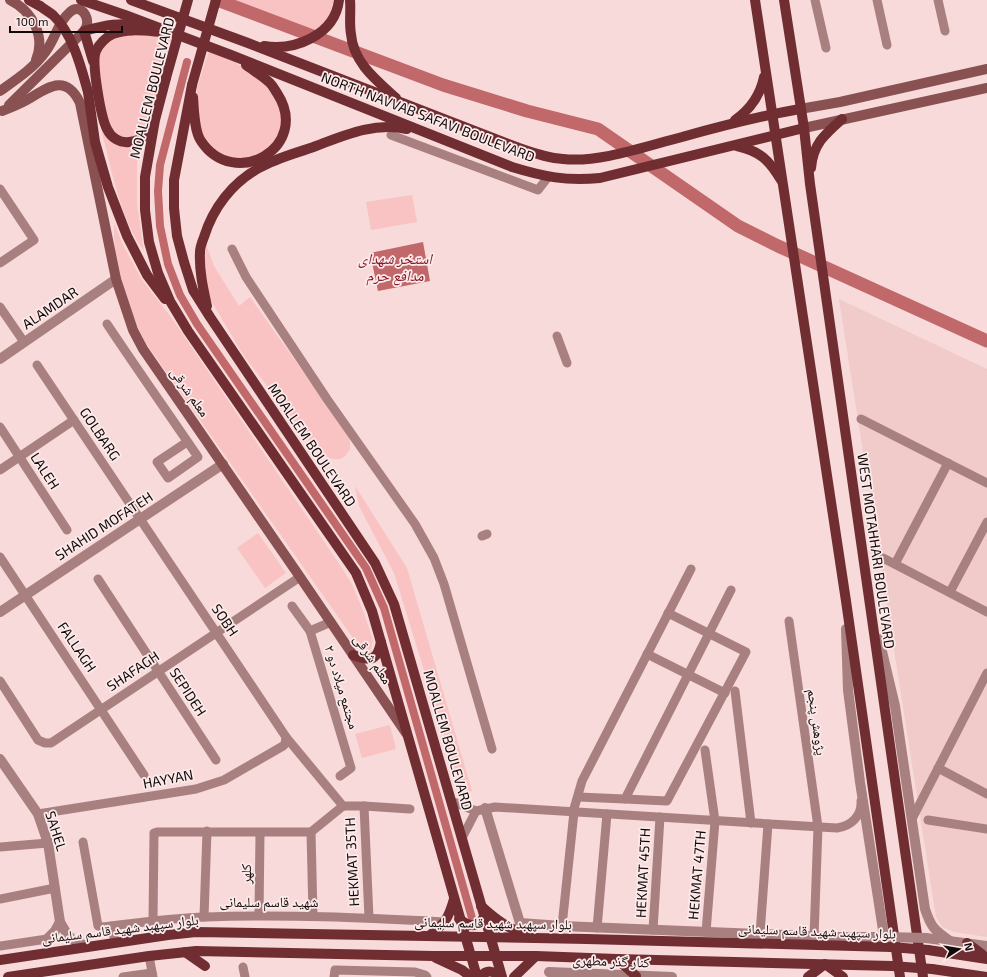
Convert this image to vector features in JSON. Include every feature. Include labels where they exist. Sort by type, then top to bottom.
[{"type":"main road","points":[[10,0],[24,8],[31,17],[36,28],[39,39],[39,51],[37,60],[30,70]]},
{"type":"main road","points":[[29,0],[54,16],[74,47],[88,92],[95,142],[108,187],[127,236],[147,275],[188,331]]},
{"type":"main road","name":"NORTH NAVVAB SAFAVI BOULEVARD","points":[[81,0],[232,55],[512,167],[548,177],[581,180],[600,178],[804,128]]},
{"type":"main road","name":"NORTH NAVVAB SAFAVI BOULEVARD","points":[[131,0],[248,43],[542,156],[563,159],[597,158],[645,147],[729,124],[800,109]]},
{"type":"main road","name":"MOALLEM BOULEVARD","points":[[188,0],[155,120],[145,177],[145,210],[149,242],[158,272],[170,301],[188,331],[356,573],[372,612],[381,642],[477,977]]},
{"type":"main road","name":"MOALLEM BOULEVARD","points":[[216,0],[192,84],[174,180],[174,208],[184,262],[193,290],[210,318],[375,563],[394,604],[501,976]]},
{"type":"main road","points":[[248,43],[272,47],[296,45],[309,40],[320,33],[330,23],[336,11],[339,0]]},
{"type":"main road","points":[[350,0],[351,36],[356,55],[373,78],[400,102]]},
{"type":"main road","points":[[755,0],[846,601],[900,977]]},
{"type":"main road","name":"WEST MOTAHHARI BOULEVARD","points":[[784,0],[804,128],[810,184],[923,977]]},
{"type":"main road","points":[[0,92],[30,70],[47,51],[63,21],[71,11],[80,10],[87,16],[88,27],[1,112]]},
{"type":"main road","points":[[84,31],[114,24],[129,24],[168,32]]},
{"type":"main road","points":[[84,31],[94,66],[103,117],[107,130],[114,139],[123,143],[135,142],[146,136],[155,120]]},
{"type":"main road","points":[[94,66],[95,51],[103,40],[114,34],[129,31],[168,32]]},
{"type":"main road","points":[[192,84],[196,125],[200,140],[210,152],[222,160],[237,163],[252,162],[268,155],[278,144],[284,132],[286,114],[282,102],[270,83],[232,55]]},
{"type":"main road","points":[[729,124],[746,112],[761,89],[764,77],[764,63]]},
{"type":"main road","points":[[800,109],[840,102],[987,69]]},
{"type":"main road","name":"معلم شرقی","points":[[1,112],[50,86],[62,86],[68,88],[77,97],[80,103],[116,279],[133,330],[143,349],[409,737]]},
{"type":"main road","points":[[804,128],[987,88]]},
{"type":"main road","points":[[810,184],[812,161],[817,145],[842,119]]},
{"type":"main road","points":[[210,318],[202,285],[200,250],[207,226],[215,210],[227,193],[244,178],[259,168],[357,130],[380,127],[399,128],[429,134]]},
{"type":"main road","points":[[733,145],[757,152],[768,160],[783,184]]},
{"type":"main road","points":[[353,655],[366,659],[373,657],[379,652],[381,642]]},
{"type":"main road","points":[[428,936],[445,922],[449,916],[454,899]]},
{"type":"main road","points":[[481,906],[497,921],[511,930],[535,938]]},
{"type":"main road","points":[[460,919],[464,923],[470,925],[477,924],[484,917]]},
{"type":"main road","name":"بلوار سپهبد شهید قاسم سلیمانی","points":[[0,960],[196,932],[587,939],[891,947],[928,950],[987,958]]},
{"type":"main road","points":[[805,945],[834,938]]},
{"type":"main road","points":[[967,943],[987,958]]},
{"type":"main road","points":[[8,977],[50,974],[150,956],[196,951],[432,956],[540,956],[892,966],[987,977]]},
{"type":"main road","points":[[185,952],[205,966]]},
{"type":"main road","points":[[432,956],[462,970],[471,977]]},
{"type":"main road","points":[[514,977],[540,956]]},
{"type":"main road","points":[[617,959],[636,976]]},
{"type":"main road","points":[[808,977],[825,964]]},
{"type":"main road","points":[[825,964],[843,977]]},
{"type":"main road","points":[[480,977],[489,971],[495,972],[501,976]]},
{"type":"street","points":[[815,0],[826,48]]},
{"type":"street","points":[[877,0],[887,45]]},
{"type":"street","points":[[938,0],[945,31]]},
{"type":"street","points":[[391,135],[538,190],[548,177]]},
{"type":"street","points":[[0,189],[34,240],[0,263]]},
{"type":"street","points":[[232,249],[246,277],[327,399],[415,524],[434,558],[444,584],[492,749]]},
{"type":"street","name":"ALAMDAR","points":[[0,359],[116,279]]},
{"type":"street","points":[[0,307],[24,342]]},
{"type":"street","points":[[107,324],[187,442]]},
{"type":"street","points":[[557,336],[567,363]]},
{"type":"street","points":[[140,373],[154,364]]},
{"type":"street","name":"GOLBARG","points":[[37,365],[140,519]]},
{"type":"street","points":[[861,419],[987,483]]},
{"type":"street","points":[[0,470],[74,420]]},
{"type":"street","name":"LALEH","points":[[0,428],[67,530]]},
{"type":"street","points":[[894,564],[948,463]]},
{"type":"street","name":"SHAHID MOFATEH","points":[[0,612],[223,464]]},
{"type":"street","name":"SOBH","points":[[140,519],[286,737],[343,806]]},
{"type":"street","points":[[950,592],[987,522]]},
{"type":"street","name":"FALLAGH","points":[[0,557],[144,775]]},
{"type":"street","points":[[883,558],[987,612]]},
{"type":"street","points":[[562,926],[574,812],[582,781],[691,569]]},
{"type":"street","name":"SHAFAGH","points":[[0,681],[38,740],[45,743],[51,743],[300,576]]},
{"type":"street","name":"SEPIDEH","points":[[98,578],[216,760]]},
{"type":"street","points":[[625,799],[731,590]]},
{"type":"street","points":[[846,601],[848,690],[860,782],[884,937]]},
{"type":"street","name":"مجتمع میلاد دو ۲","points":[[292,606],[310,631],[351,768],[340,776]]},
{"type":"street","points":[[870,606],[896,706],[925,909],[935,931],[950,941]]},
{"type":"street","points":[[578,797],[667,801],[746,652],[668,613]]},
{"type":"street","name":"پژوهش پنجم","points":[[789,621],[818,827],[814,937]]},
{"type":"street","points":[[310,631],[331,622]]},
{"type":"street","points":[[647,654],[688,676],[725,693]]},
{"type":"street","points":[[912,819],[987,673]]},
{"type":"street","points":[[735,691],[752,823]]},
{"type":"street","name":"HAYYAN","points":[[38,814],[196,789],[224,780],[283,746],[285,744],[286,737]]},
{"type":"street","name":"HEKMAT 47TH","points":[[705,750],[715,821],[706,932]]},
{"type":"street","name":"SAHEL","points":[[0,758],[38,814],[48,843],[60,922],[67,934],[72,939],[87,947]]},
{"type":"street","points":[[938,768],[987,794]]},
{"type":"street","points":[[451,801],[481,810],[495,808],[837,828],[853,822],[857,817],[861,806],[860,782]]},
{"type":"street","points":[[153,921],[154,833],[207,831],[260,833],[311,832],[343,806],[410,809]]},
{"type":"street","name":"HEKMAT 35TH","points":[[364,806],[369,918]]},
{"type":"street","points":[[462,838],[481,810]]},
{"type":"street","points":[[481,810],[520,923],[597,928],[834,938],[926,938],[987,946]]},
{"type":"street","points":[[597,928],[608,814]]},
{"type":"street","name":"HEKMAT 45TH","points":[[654,930],[660,817]]},
{"type":"street","points":[[928,820],[987,828]]},
{"type":"street","points":[[760,934],[768,824]]},
{"type":"street","points":[[204,917],[207,831]]},
{"type":"street","points":[[311,832],[313,915]]},
{"type":"street","name":"کلهر","points":[[259,915],[260,833]]},
{"type":"street","name":"شهید قاسم سلیمانی","points":[[83,842],[98,926],[204,917],[259,915],[313,915],[445,922]]},
{"type":"street","points":[[0,847],[48,843]]},
{"type":"street","points":[[0,899],[55,888]]},
{"type":"street","points":[[0,946],[47,939],[55,931],[60,922]]},
{"type":"street","points":[[112,926],[115,943]]},
{"type":"street","points":[[586,927],[587,939]]},
{"type":"street","points":[[123,977],[153,975],[150,956]]},
{"type":"street","points":[[540,956],[550,975]]},
{"type":"street","points":[[243,967],[245,977]]},
{"type":"street","points":[[334,974],[415,972],[427,977]]},
{"type":"street","name":"کنار گذر مطهری","points":[[550,975],[672,977]]},
{"type":"shaded area","points":[[225,0],[334,0],[329,16],[311,36],[225,3]]},
{"type":"shaded area","points":[[166,33],[174,37],[152,118],[143,134],[131,138],[117,137],[106,117],[97,51],[114,35]]},
{"type":"shaded area","points":[[209,50],[230,58],[265,85],[280,103],[282,131],[267,153],[238,161],[211,151],[197,123],[197,88]]},
{"type":"shaded area","points":[[101,129],[109,139],[117,145],[133,146],[140,144],[137,163],[137,204],[144,251],[135,237],[122,208]]},
{"type":"shaded area","points":[[412,195],[417,222],[371,230],[366,202]]},
{"type":"shaded area","points":[[114,222],[122,243],[142,280],[171,317],[352,584],[373,640],[370,653],[360,648],[146,343],[131,310],[123,286],[115,251]]},
{"type":"shaded area","points":[[206,244],[214,266],[239,306],[250,297],[350,438],[350,449],[343,457],[338,459],[329,458],[321,453],[312,444],[244,356],[210,299],[203,275]]},
{"type":"shaded area","points":[[839,299],[987,369],[987,937],[954,932],[942,927],[936,917]]},
{"type":"shaded area","points":[[355,486],[407,568],[472,791],[465,793],[460,787],[394,573],[359,506]]},
{"type":"shaded area","points":[[258,533],[286,573],[265,588],[237,548]]},
{"type":"shaded area","points":[[390,725],[396,749],[362,758],[355,734]]},
{"type":"water","name":"استخر شهدای مدافع حرم","points":[[423,242],[430,281],[378,291],[370,253]]},
{"type":"waterway","points":[[217,0],[443,85],[527,111],[598,129],[738,226],[778,246],[987,341]]},
{"type":"waterway","points":[[187,62],[160,165],[158,191],[160,226],[168,264],[180,295],[197,324],[366,568],[384,608],[472,918]]}]
